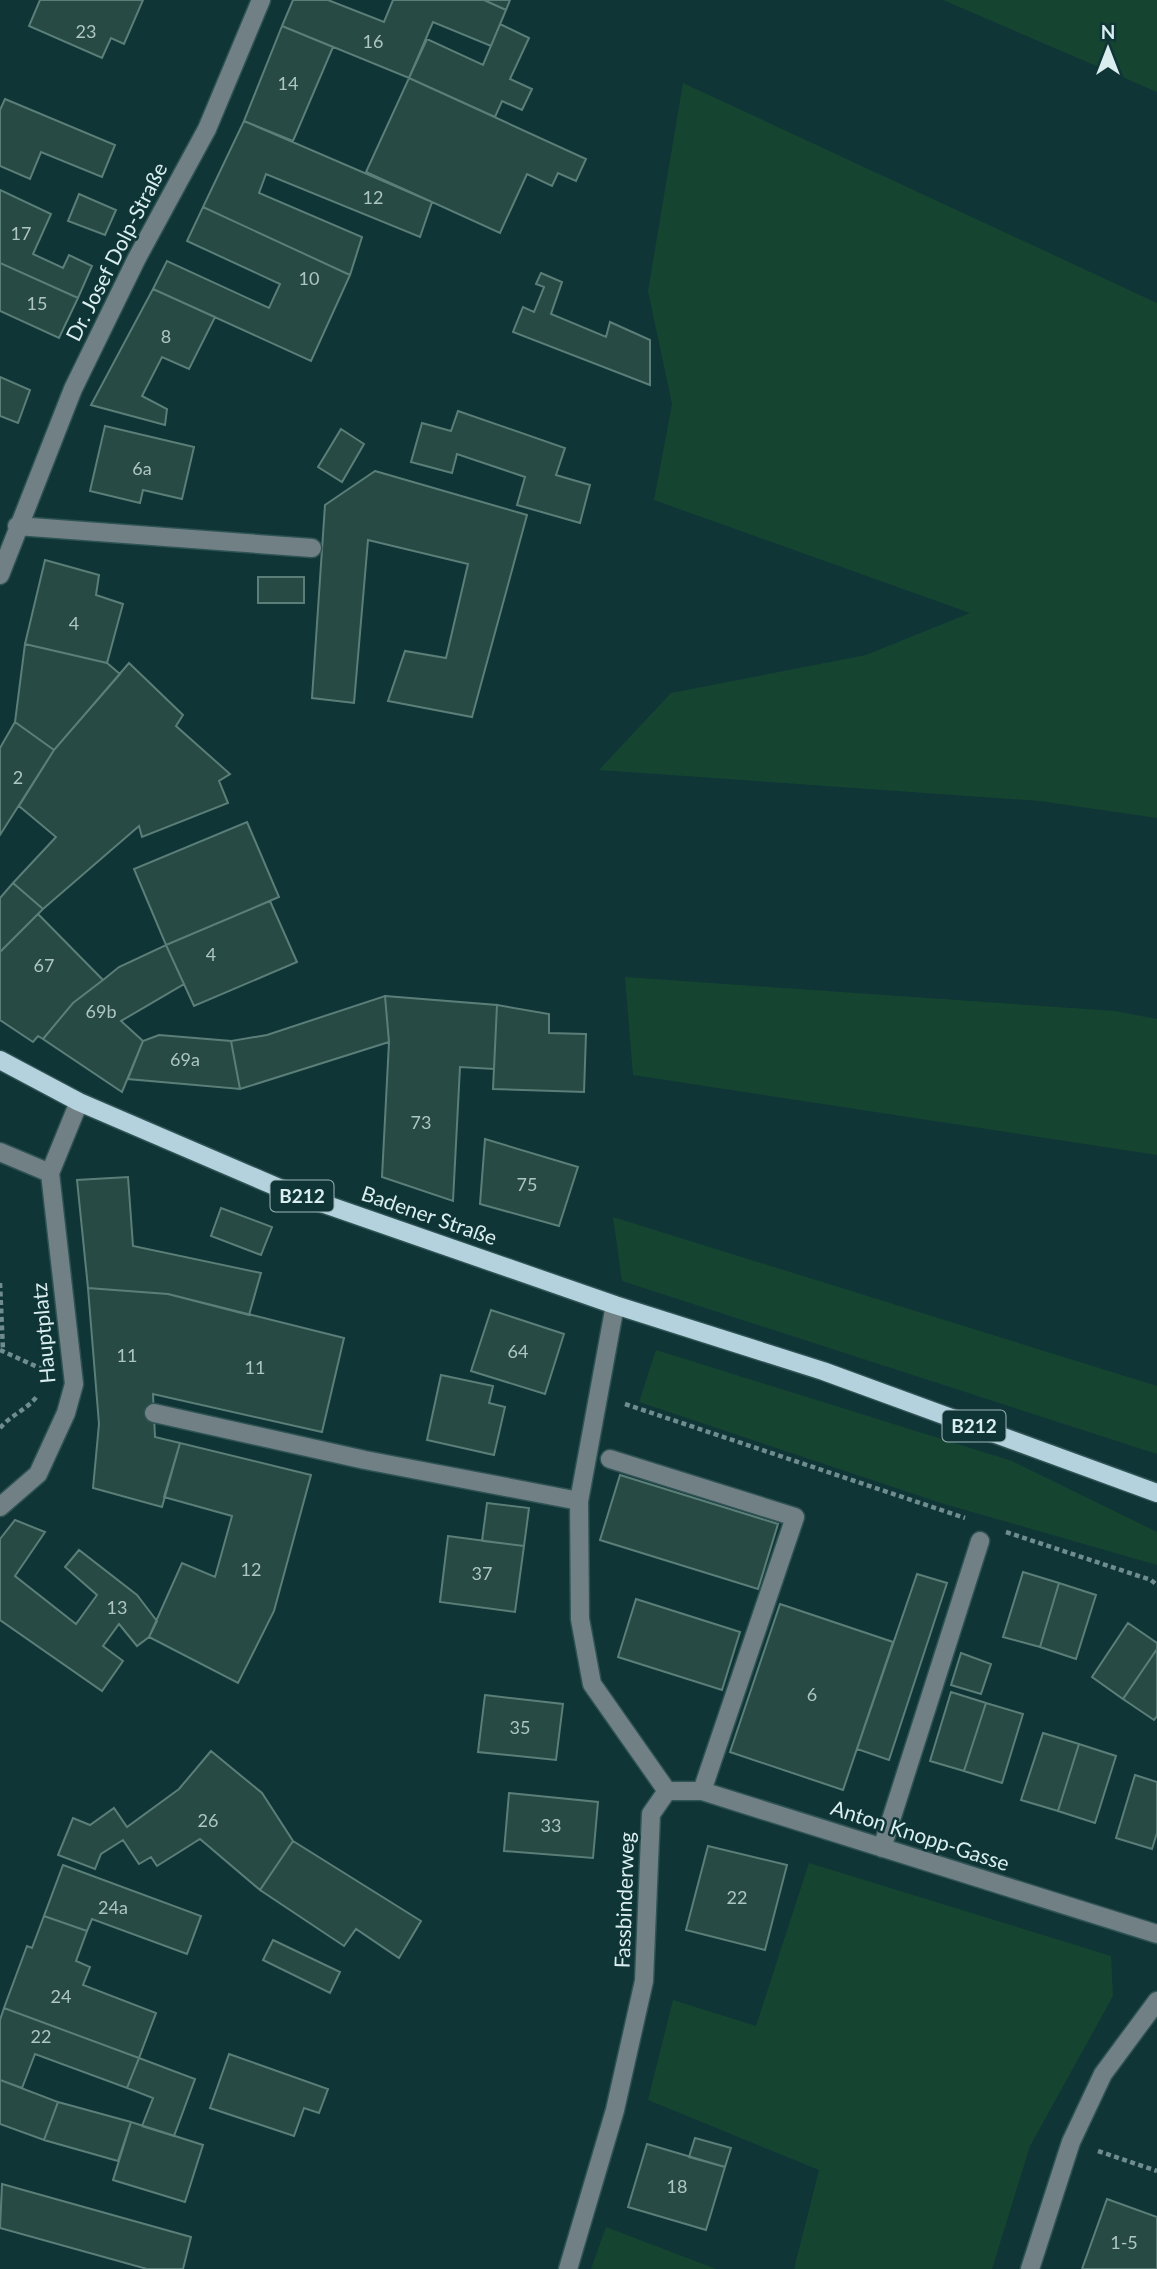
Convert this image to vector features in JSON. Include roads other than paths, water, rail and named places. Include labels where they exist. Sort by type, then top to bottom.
[{"type":"main road","name":"Badener Straße","points":[[0,1060],[79,1102],[284,1189],[615,1304]]},
{"type":"main road","name":"B212","points":[[615,1304],[823,1371],[1157,1493]]},
{"type":"street","name":"Dr. Josef Dolp-Straße","points":[[0,575],[73,389],[138,258],[207,129],[261,0]]},
{"type":"street","points":[[17,526],[312,548]]},
{"type":"street","name":"Hauptplatz","points":[[0,1507],[38,1474],[66,1413],[74,1384],[50,1173],[79,1102]]},
{"type":"street","points":[[0,1152],[50,1173]]},
{"type":"street","points":[[615,1304],[579,1501],[580,1619],[592,1684],[667,1791]]},
{"type":"street","points":[[154,1413],[365,1460],[579,1501]]},
{"type":"street","points":[[610,1459],[795,1517],[702,1791]]},
{"type":"street","points":[[882,1847],[980,1541]]},
{"type":"street","name":"Anton Knopp-Gasse","points":[[667,1791],[702,1791],[1157,1934]]},
{"type":"street","name":"Fassbinderweg","points":[[568,2269],[615,2110],[644,1981],[651,1814],[667,1791]]},
{"type":"street","points":[[1030,2269],[1071,2142],[1102,2074],[1157,2001]]}]
